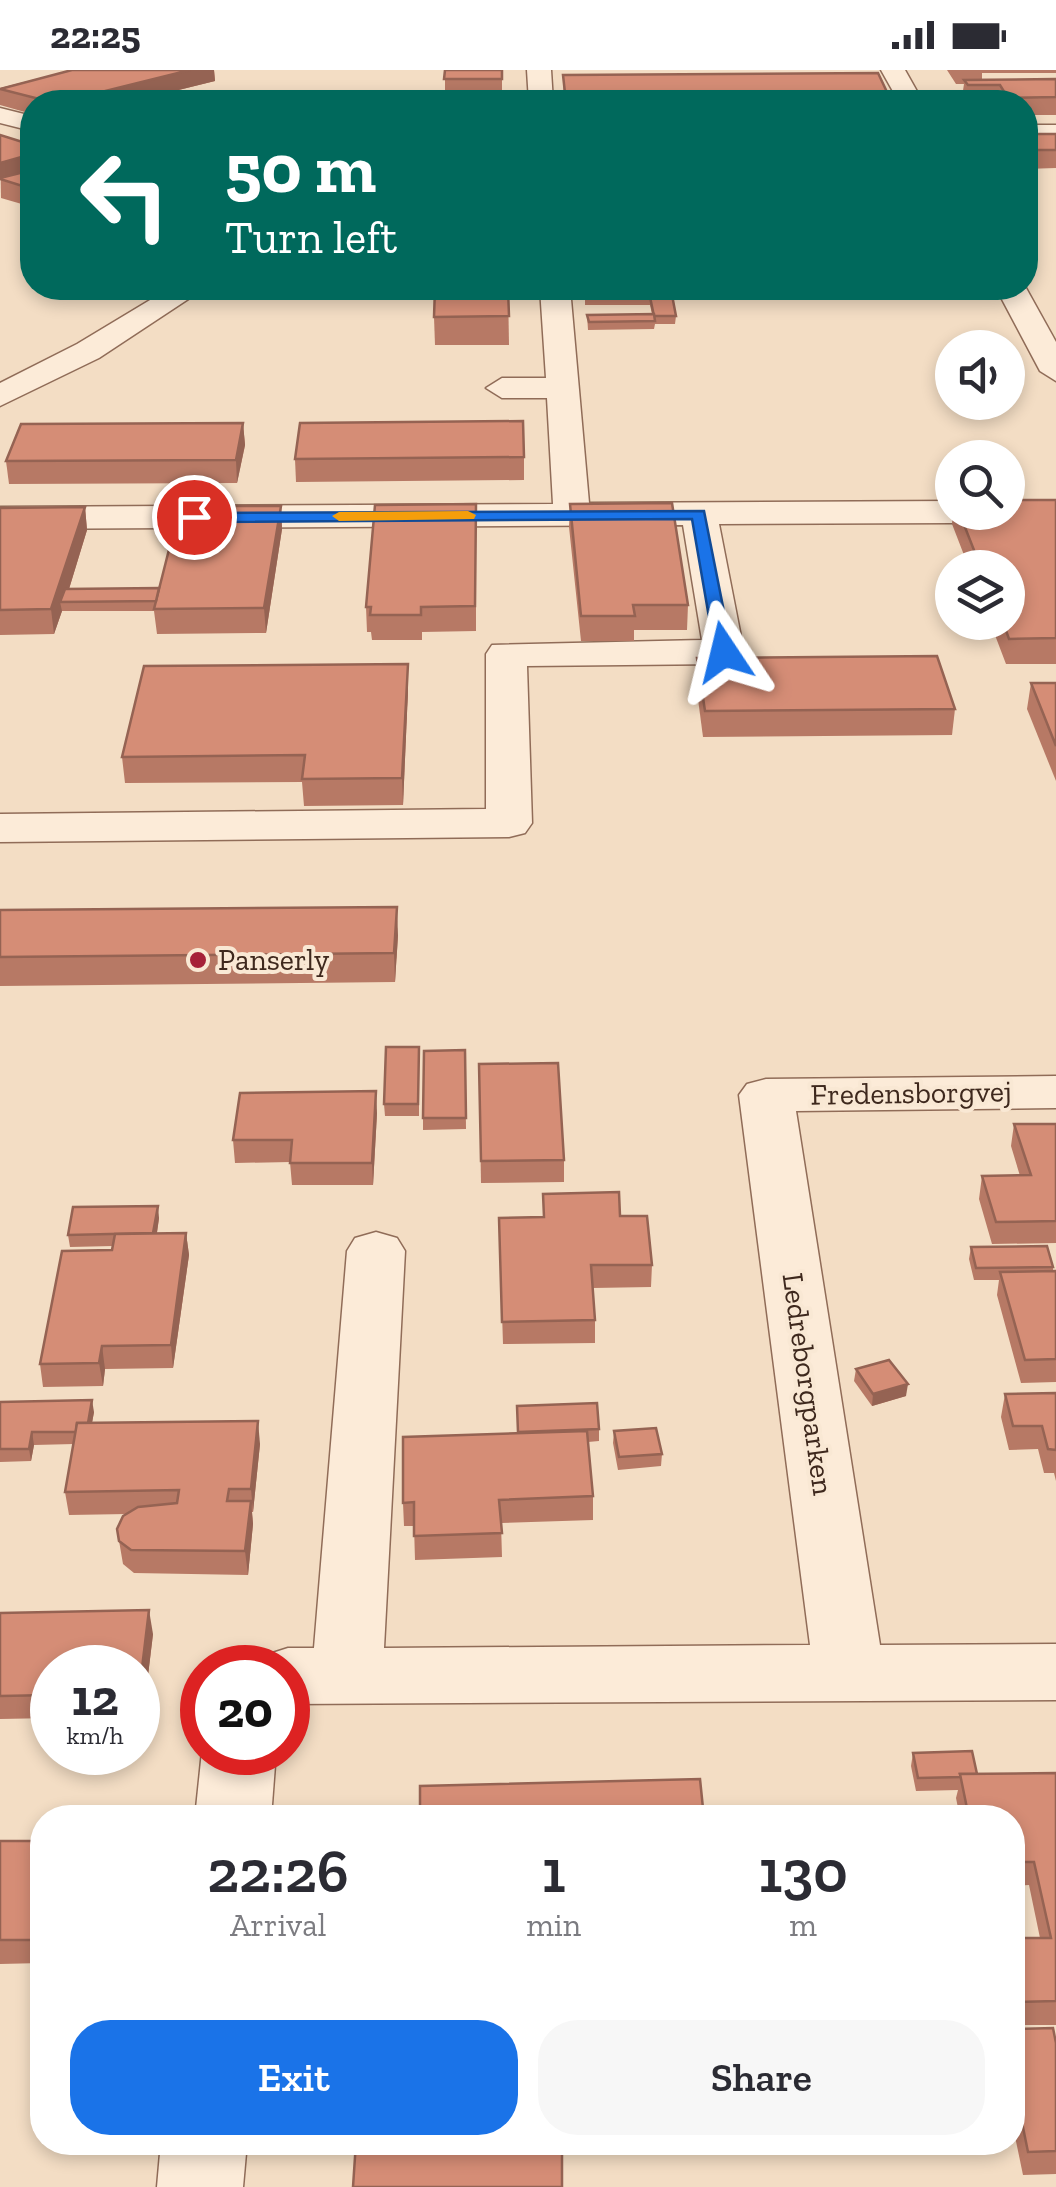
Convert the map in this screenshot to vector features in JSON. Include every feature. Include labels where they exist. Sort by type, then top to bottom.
[{"type":"street","points":[[0,396],[88,351],[171,300]]},
{"type":"street","points":[[557,300],[572,515]]},
{"type":"street","points":[[1018,300],[1056,371]]},
{"type":"street","points":[[502,388],[563,388]]},
{"type":"street","points":[[0,518],[935,512]]},
{"type":"street","points":[[0,828],[509,823],[506,654],[724,652],[699,514]]},
{"type":"street","name":"Fredensborgvej","points":[[766,1094],[1056,1092]]},
{"type":"street","name":"Ledreborgparken","points":[[766,1094],[849,1673]]},
{"type":"street","points":[[376,1251],[317,1676],[1056,1672]]},
{"type":"street","points":[[234,1805],[236,1775]]},
{"type":"street","points":[[200,2187],[203,2155]]},
{"type":"building","points":[[72,70],[190,70],[109,90],[20,90],[20,94],[0,89]]},
{"type":"building","points":[[445,70],[502,70],[502,79],[444,79]]},
{"type":"building","points":[[878,73],[886,90],[565,90],[563,75]]},
{"type":"building","points":[[1056,79],[1056,97],[1038,97],[1038,90],[968,85],[964,80]]},
{"type":"building","points":[[1038,134],[1056,134],[1056,150],[1038,150]]},
{"type":"building","points":[[0,135],[20,141],[20,157],[0,163]]},
{"type":"building","points":[[20,173],[20,185],[0,179]]},
{"type":"building","points":[[435,300],[508,300],[509,316],[434,317]]},
{"type":"building","points":[[651,300],[673,300],[676,316],[654,316]]},
{"type":"building","points":[[654,314],[655,321],[589,322],[587,315]]},
{"type":"building","points":[[523,421],[524,457],[295,459],[300,423]]},
{"type":"building","points":[[243,423],[236,460],[6,461],[21,424]]},
{"type":"building","points":[[1025,500],[1056,500],[1056,638],[1025,639],[1025,550],[974,550],[966,530],[1025,530]]},
{"type":"building","points":[[672,503],[688,605],[633,605],[635,616],[581,616],[570,504]]},
{"type":"building","points":[[476,504],[475,606],[421,607],[421,615],[370,615],[371,607],[366,607],[375,505]]},
{"type":"building","points":[[180,506],[281,506],[264,608],[154,609]]},
{"type":"building","points":[[85,507],[51,609],[0,610],[0,508]]},
{"type":"building","points":[[159,588],[156,601],[60,602],[65,589]]},
{"type":"building","points":[[937,656],[955,709],[705,711],[697,658]]},
{"type":"building","points":[[408,664],[402,778],[302,779],[305,755],[122,757],[144,666]]},
{"type":"building","points":[[1031,683],[1056,683],[1056,746]]},
{"type":"building","points":[[397,907],[394,953],[0,957],[0,910]]},
{"type":"building","points":[[386,1047],[419,1047],[418,1104],[384,1104]]},
{"type":"building","points":[[465,1050],[466,1118],[423,1118],[424,1051]]},
{"type":"building","points":[[558,1063],[564,1160],[481,1161],[479,1064]]},
{"type":"building","points":[[376,1091],[372,1163],[290,1163],[292,1140],[233,1140],[240,1093]]},
{"type":"building","points":[[1014,1124],[1056,1124],[1056,1221],[996,1222],[982,1176],[1031,1175]]},
{"type":"building","points":[[619,1192],[620,1216],[647,1216],[652,1265],[591,1265],[595,1320],[502,1322],[499,1218],[544,1217],[543,1194]]},
{"type":"building","points":[[158,1206],[153,1233],[68,1235],[73,1207]]},
{"type":"building","points":[[186,1233],[171,1345],[102,1346],[99,1363],[40,1364],[62,1251],[112,1250],[115,1234]]},
{"type":"building","points":[[1047,1246],[1053,1267],[976,1268],[971,1247]]},
{"type":"building","points":[[1056,1271],[1056,1359],[1025,1360],[1000,1272]]},
{"type":"building","points":[[889,1360],[908,1384],[873,1394],[856,1369]]},
{"type":"building","points":[[1056,1393],[1056,1450],[1048,1449],[1042,1426],[1013,1426],[1005,1394]]},
{"type":"building","points":[[92,1400],[88,1423],[77,1423],[76,1432],[32,1432],[29,1449],[0,1449],[0,1402]]},
{"type":"building","points":[[597,1403],[599,1429],[518,1432],[517,1406]]},
{"type":"building","points":[[258,1421],[251,1489],[229,1489],[227,1501],[251,1501],[245,1551],[131,1550],[119,1541],[117,1529],[123,1516],[138,1507],[177,1503],[179,1490],[65,1492],[77,1423]]},
{"type":"building","points":[[656,1428],[662,1454],[619,1457],[614,1431]]},
{"type":"building","points":[[587,1431],[593,1496],[499,1500],[502,1533],[414,1536],[414,1502],[403,1503],[403,1437]]},
{"type":"building","points":[[149,1610],[145,1645],[30,1645],[30,1695],[0,1696],[0,1613]]},
{"type":"building","points":[[972,1751],[977,1774],[918,1778],[913,1753]]},
{"type":"building","points":[[1056,1773],[1056,2001],[1025,2002],[1025,1938],[1051,1938],[1034,1862],[1025,1862],[1025,1805],[966,1805],[960,1774]]},
{"type":"building","points":[[700,1779],[703,1805],[420,1805],[420,1786]]},
{"type":"building","points":[[0,1841],[30,1841],[30,1940],[0,1940]]},
{"type":"building","points":[[1053,2028],[1056,2151],[1028,2152],[1025,2029]]},
{"type":"building","points":[[355,2155],[562,2155],[562,2187],[353,2187]]},
{"type":"slow traffic","points":[[339,516],[468,515]]},
{"type":"place","name":"Panserly","points":[[198,960]]},
{"type":"route","points":[[194,517],[699,514],[724,652]]}]
